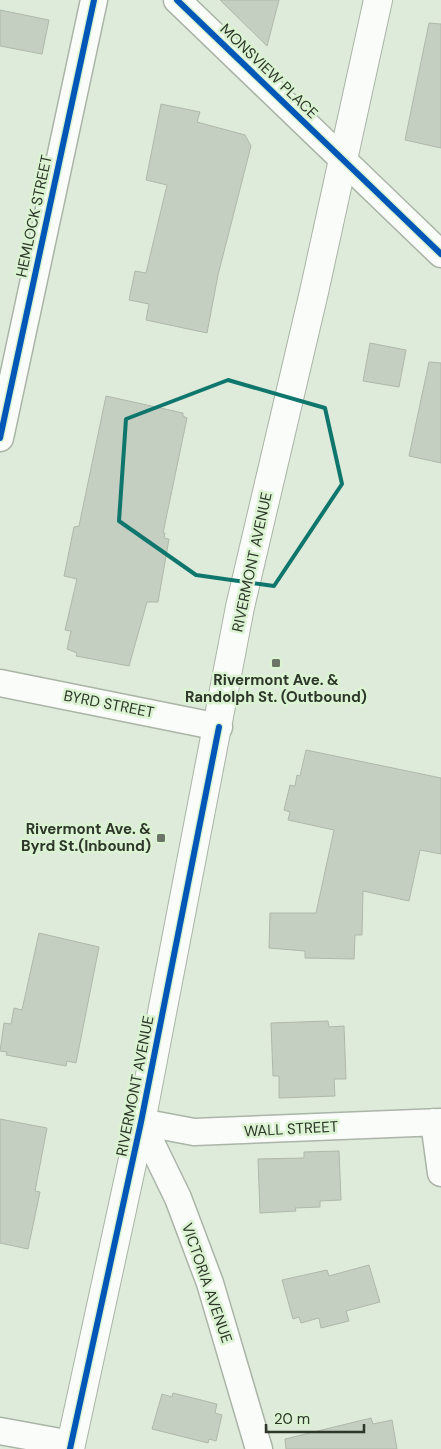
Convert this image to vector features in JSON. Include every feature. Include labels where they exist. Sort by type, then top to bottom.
[{"type":"main road","name":"RIVERMONT AVENUE","points":[[70,1446],[141,1122],[219,726],[240,607],[378,0]]},
{"type":"street","name":"HEMLOCK STREET","points":[[0,438],[94,0]]},
{"type":"street","name":"MONSVIEW PLACE","points":[[177,0],[297,114],[342,161],[441,254]]},
{"type":"street","name":"BYRD STREET","points":[[0,683],[219,726]]},
{"type":"street","name":"WALL STREET","points":[[141,1122],[194,1132],[437,1122]]},
{"type":"street","name":"VICTORIA AVENUE","points":[[141,1122],[178,1198],[210,1283],[259,1449]]},
{"type":"street","points":[[437,1122],[441,1173]]},
{"type":"street","points":[[0,1431],[70,1446]]},
{"type":"highlighted area","points":[[228,380],[325,408],[342,484],[274,586],[196,575],[119,521],[126,419]]},
{"type":"building","points":[[220,0],[279,0],[267,46]]},
{"type":"building","points":[[0,10],[49,20],[42,54],[0,46]]},
{"type":"building","points":[[429,23],[441,24],[441,148],[405,140]]},
{"type":"building","points":[[161,104],[200,112],[197,122],[245,135],[251,146],[218,275],[207,333],[146,320],[149,304],[129,300],[135,271],[146,273],[167,185],[146,180]]},
{"type":"building","points":[[370,343],[406,350],[399,387],[363,381]]},
{"type":"building","points":[[429,362],[441,363],[441,463],[409,456]]},
{"type":"building","points":[[106,396],[183,413],[183,416],[187,418],[163,533],[165,533],[164,538],[169,539],[158,602],[147,602],[129,666],[76,656],[77,653],[67,649],[71,631],[65,630],[77,579],[64,576],[74,527],[79,526]]},
{"type":"building","points":[[306,750],[441,778],[441,854],[420,850],[409,901],[363,891],[362,935],[355,935],[354,959],[305,958],[305,951],[269,948],[270,913],[316,913],[334,830],[288,820],[290,812],[284,810],[290,785],[295,786],[297,775],[300,776]]},
{"type":"building","points":[[39,933],[99,947],[76,1063],[67,1061],[66,1066],[6,1055],[7,1052],[0,1051],[4,1023],[11,1024],[14,1008],[22,1010]]},
{"type":"building","points":[[328,1021],[329,1027],[344,1026],[346,1079],[334,1079],[335,1096],[279,1098],[279,1076],[273,1076],[271,1023]]},
{"type":"building","points":[[0,1119],[47,1128],[35,1191],[40,1192],[28,1249],[0,1243]]},
{"type":"building","points":[[339,1151],[341,1200],[320,1201],[320,1207],[295,1208],[296,1211],[260,1213],[258,1159],[304,1158],[304,1152]]},
{"type":"building","points":[[369,1265],[380,1302],[346,1311],[349,1321],[321,1328],[319,1318],[301,1323],[299,1317],[293,1319],[282,1280],[327,1270],[329,1276]]},
{"type":"building","points":[[173,1393],[217,1404],[215,1413],[222,1415],[216,1441],[209,1439],[208,1443],[152,1429],[162,1394],[172,1397]]},
{"type":"building","points":[[371,1418],[373,1424],[392,1420],[397,1449],[286,1449],[285,1439]]},
{"type":"cycle path","points":[[0,438],[94,0]]},
{"type":"cycle path","points":[[177,0],[441,254]]},
{"type":"cycle path","points":[[70,1449],[141,1122],[219,727]]},
{"type":"place","name":"Rivermont Ave. & Randolph St. (Outbound)","points":[[276,663]]},
{"type":"place","name":"Rivermont Ave. & Byrd St.(Inbound)","points":[[161,838]]}]
